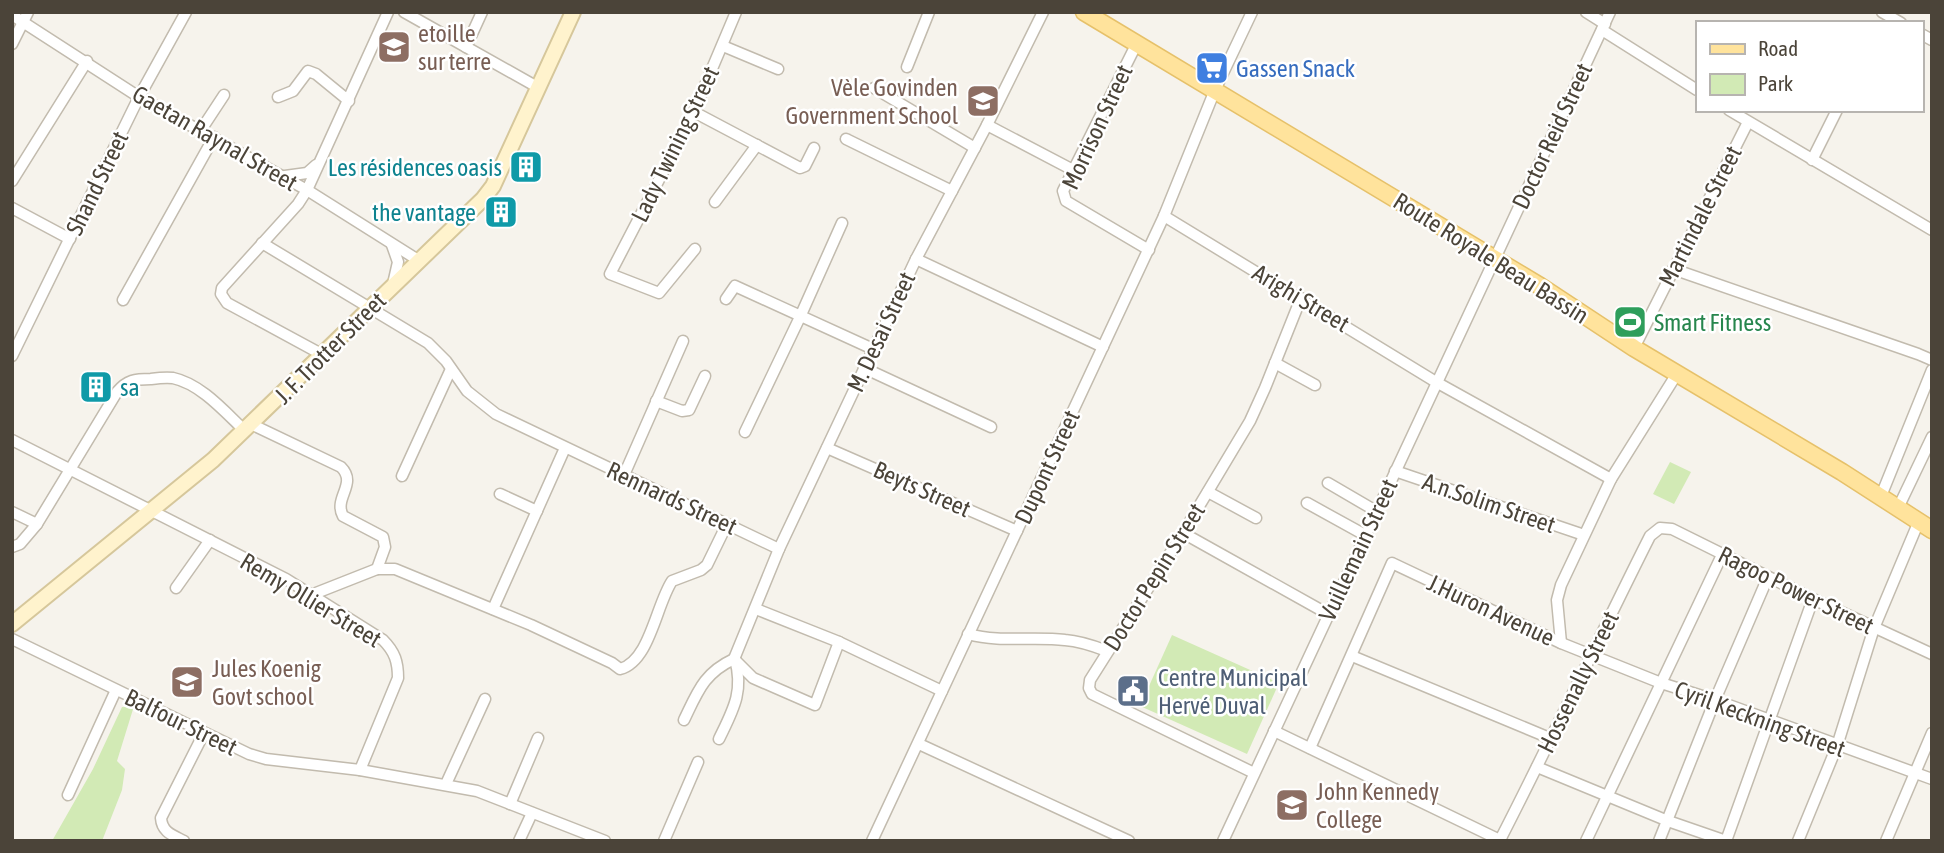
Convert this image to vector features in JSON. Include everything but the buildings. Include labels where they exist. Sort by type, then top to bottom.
[{"type":"main road","name":"Route Royale Beau Bassin","points":[[1084,12],[1540,286],[1634,348],[1678,372],[1925,525]]},
{"type":"street","name":"Shand Street","points":[[12,356],[15,342],[139,97],[186,12]]},
{"type":"street","points":[[323,355],[227,303],[221,294],[226,282],[298,204],[307,190],[388,12]]},
{"type":"street","points":[[404,12],[539,88]]},
{"type":"street","points":[[466,47],[482,12]]},
{"type":"street","name":"J. F. Trotter Street","points":[[12,624],[153,511],[248,427],[483,199],[493,186],[573,12]]},
{"type":"street","name":"Lady Twining Street","points":[[695,249],[659,293],[610,274],[694,112],[736,12]]},
{"type":"street","points":[[907,68],[929,12]]},
{"type":"street","name":"M. Desai Street","points":[[734,659],[779,549],[873,349],[1042,12]]},
{"type":"street","name":"Dupont Street","points":[[872,841],[1149,250],[1215,90],[1252,12]]},
{"type":"street","points":[[1586,12],[1696,89]]},
{"type":"street","name":"Doctor Reid Street","points":[[1493,259],[1610,12]]},
{"type":"street","name":"Gaetan Raynal Street","points":[[12,15],[26,17],[139,97],[307,190],[418,260]]},
{"type":"street","points":[[12,44],[26,17]]},
{"type":"street","name":"Morrison Street","points":[[1137,43],[1063,191],[1066,201],[1149,250]]},
{"type":"street","points":[[723,46],[778,69]]},
{"type":"street","points":[[12,181],[87,61]]},
{"type":"street","points":[[278,97],[293,91],[308,71],[316,74],[349,100]]},
{"type":"street","points":[[874,88],[975,148]]},
{"type":"street","points":[[201,130],[224,95]]},
{"type":"street","points":[[694,112],[800,168],[805,166],[814,148]]},
{"type":"street","points":[[1732,112],[1932,230]]},
{"type":"street","points":[[1812,160],[1837,112]]},
{"type":"street","name":"Martindale Street","points":[[1634,348],[1748,122]]},
{"type":"street","points":[[987,125],[1073,170]]},
{"type":"street","points":[[123,300],[214,137]]},
{"type":"street","points":[[846,139],[952,191]]},
{"type":"street","points":[[715,202],[757,145]]},
{"type":"street","points":[[281,176],[307,173],[322,159]]},
{"type":"street","points":[[12,208],[69,239]]},
{"type":"street","name":"Arighi Street","points":[[1164,216],[1436,382],[1611,479]]},
{"type":"street","points":[[745,432],[842,223]]},
{"type":"street","points":[[390,242],[398,262],[393,285]]},
{"type":"street","name":"Rennards Street","points":[[262,243],[428,343],[438,351],[467,391],[480,404],[496,414],[779,549]]},
{"type":"street","points":[[916,259],[1103,347]]},
{"type":"street","name":"Vuillemain Street","points":[[1223,841],[1493,259]]},
{"type":"street","points":[[1673,269],[1932,360]]},
{"type":"street","points":[[726,299],[735,286],[873,349]]},
{"type":"street","name":"Doctor Pepin Street","points":[[1254,773],[1092,694],[1089,688],[1090,680],[1250,421],[1301,298]]},
{"type":"street","points":[[624,475],[683,341]]},
{"type":"street","points":[[1275,363],[1315,385]]},
{"type":"street","points":[[402,476],[451,369]]},
{"type":"street","points":[[864,369],[991,427]]},
{"type":"street","points":[[1881,496],[1932,370]]},
{"type":"street","points":[[1561,643],[1557,600],[1560,584],[1611,479],[1678,372]]},
{"type":"street","points":[[656,401],[682,411],[689,410],[705,376]]},
{"type":"street","points":[[12,547],[20,544],[37,524],[117,392],[126,382],[136,379],[173,378],[192,386],[248,427],[341,467],[346,472],[348,483],[341,501],[340,511],[343,516],[383,537],[385,547],[377,569]]},
{"type":"street","points":[[1898,508],[1932,437]]},
{"type":"street","name":"Remy Ollier Street","points":[[12,440],[286,579],[383,640],[393,650],[398,664],[397,678],[360,770]]},
{"type":"street","name":"Beyts Street","points":[[827,447],[1017,531]]},
{"type":"street","points":[[493,609],[565,449]]},
{"type":"street","name":"A.n.Solim Street","points":[[1395,471],[1584,535]]},
{"type":"street","points":[[1328,483],[1376,511]]},
{"type":"street","points":[[1208,492],[1256,519]]},
{"type":"street","points":[[500,494],[537,511]]},
{"type":"street","points":[[1307,503],[1365,535]]},
{"type":"street","points":[[12,512],[37,524]]},
{"type":"street","points":[[311,595],[377,569],[406,571],[612,663],[620,669],[634,661],[642,650],[672,581],[707,565],[727,524]]},
{"type":"street","points":[[1798,841],[1837,746],[1874,628],[1925,525]]},
{"type":"street","name":"Ragoo Power Street","points":[[1660,527],[1672,529],[1932,654]]},
{"type":"street","name":"Hossenally Street","points":[[1501,840],[1552,739],[1590,654],[1650,536],[1660,527]]},
{"type":"street","points":[[1183,533],[1328,614]]},
{"type":"street","points":[[176,588],[210,540]]},
{"type":"street","points":[[1586,841],[1722,555]]},
{"type":"street","name":"J.Huron Avenue","points":[[1352,656],[1392,563],[1561,643],[1590,654]]},
{"type":"street","points":[[1659,841],[1715,700],[1769,577]]},
{"type":"street","points":[[1537,767],[1668,821],[1726,841],[1813,599]]},
{"type":"street","points":[[756,608],[839,642],[942,691]]},
{"type":"street","points":[[968,634],[988,639],[1064,639],[1107,652]]},
{"type":"street","name":"Balfour Street","points":[[12,639],[249,754],[266,759],[360,770],[477,791],[604,841]]},
{"type":"street","points":[[734,659],[753,678],[815,705],[839,642]]},
{"type":"street","name":"Cyril Keckning Street","points":[[1590,654],[1661,683],[1932,779]]},
{"type":"street","points":[[1310,748],[1352,656],[1552,739]]},
{"type":"street","points":[[684,720],[704,681],[719,666],[734,659]]},
{"type":"street","points":[[719,739],[734,709],[739,690],[734,659]]},
{"type":"street","points":[[68,795],[116,690]]},
{"type":"street","points":[[446,784],[485,699]]},
{"type":"street","points":[[1274,732],[1501,840]]},
{"type":"street","points":[[184,841],[166,832],[161,826],[160,818],[204,733]]},
{"type":"street","points":[[1886,841],[1932,733]]},
{"type":"street","points":[[510,804],[538,738]]},
{"type":"street","points":[[919,744],[1129,841]]},
{"type":"street","points":[[664,841],[698,762]]},
{"type":"street","points":[[519,841],[532,813]]},
{"type":"green space","points":[[1670,462],[1691,472],[1674,504],[1653,494]]},
{"type":"green space","points":[[1172,635],[1279,683],[1247,754],[1140,706]]},
{"type":"green space","points":[[134,706],[117,761],[125,769],[122,790],[102,841],[52,841],[93,769],[122,707]]},
{"type":"place","name":"etoille sur terre","points":[[394,47]]},
{"type":"place","name":"Gassen Snack","points":[[1212,68]]},
{"type":"place","name":"Vèle Govinden Government School","points":[[983,101]]},
{"type":"place","name":"Les résidences oasis","points":[[526,167]]},
{"type":"place","name":"the vantage","points":[[501,212]]},
{"type":"place","name":"Smart Fitness","points":[[1630,322]]},
{"type":"place","name":"sa","points":[[96,387]]},
{"type":"place","name":"Jules Koenig Govt school","points":[[187,682]]},
{"type":"place","name":"Centre Municipal Hervé Duval","points":[[1133,691]]},
{"type":"place","name":"John Kennedy College","points":[[1292,805]]}]
